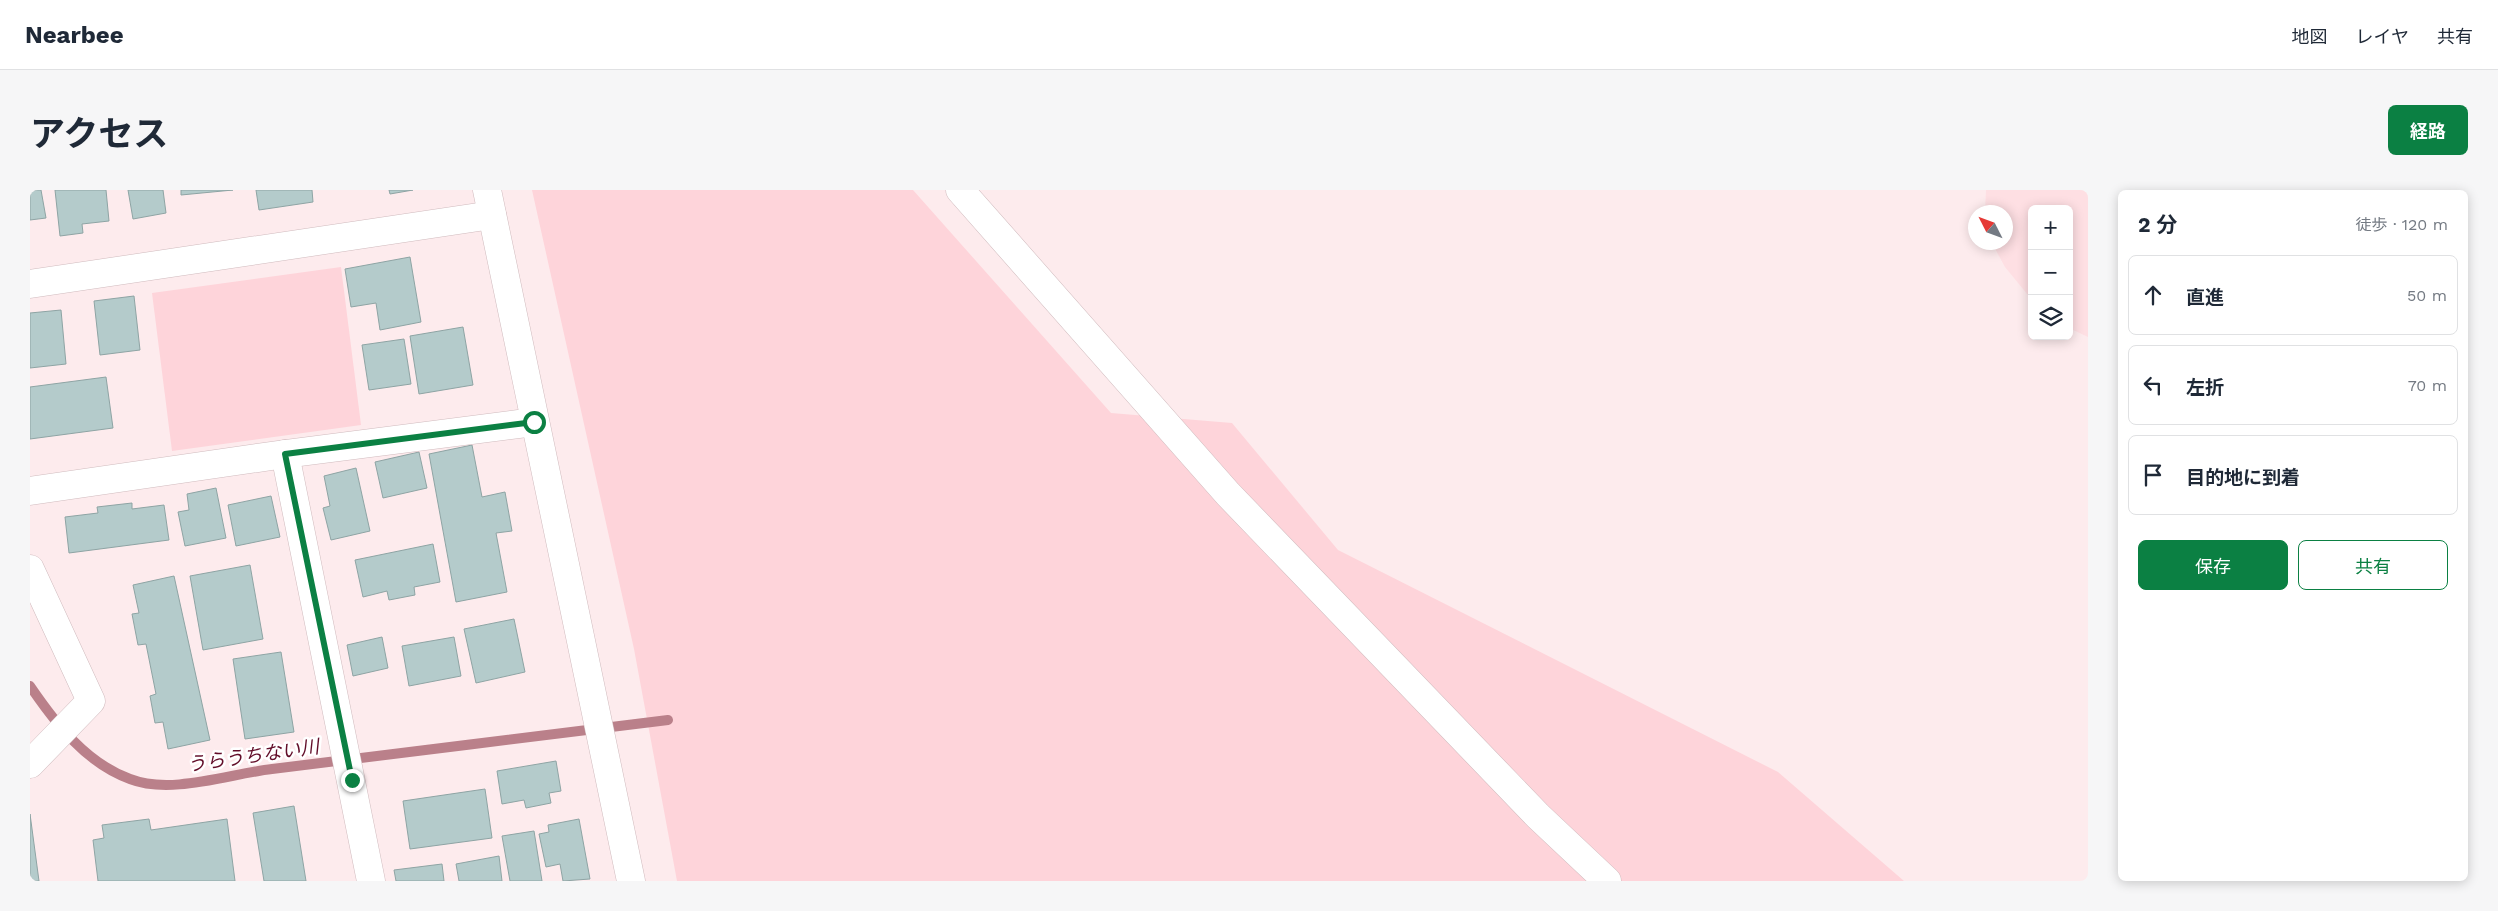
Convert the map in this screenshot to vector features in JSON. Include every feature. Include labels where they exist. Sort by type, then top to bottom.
[{"type":"street","points":[[960,190],[1228,494],[1538,816],[1607,881]]},
{"type":"street","points":[[30,284],[490,203],[630,881]]},
{"type":"street","points":[[30,491],[285,454],[534,422]]},
{"type":"street","points":[[285,454],[372,881]]},
{"type":"street","points":[[30,569],[91,700],[38,755]]},
{"type":"shaded area","points":[[532,190],[913,190],[1111,413],[1232,423],[1338,550],[1778,772],[1904,881],[677,881],[634,649]]},
{"type":"shaded area","points":[[1986,190],[2088,190],[2088,337],[2073,330],[2073,205],[2028,205],[2028,295],[2005,267],[1996,250],[2013,250],[2013,205],[1985,205]]},
{"type":"shaded area","points":[[341,267],[361,425],[172,451],[152,293]]},
{"type":"building","points":[[30,190],[41,190],[46,218],[30,220]]},
{"type":"building","points":[[55,190],[106,190],[109,221],[82,224],[83,233],[60,236]]},
{"type":"building","points":[[128,190],[163,190],[166,213],[133,219]]},
{"type":"building","points":[[181,190],[233,190],[181,195]]},
{"type":"building","points":[[256,190],[312,190],[313,202],[259,210]]},
{"type":"building","points":[[389,190],[413,190],[390,194]]},
{"type":"building","points":[[410,257],[421,322],[380,330],[376,303],[351,307],[345,269]]},
{"type":"building","points":[[134,296],[140,350],[100,355],[94,301]]},
{"type":"building","points":[[61,310],[66,364],[30,368],[30,313]]},
{"type":"building","points":[[463,327],[473,385],[419,394],[410,336]]},
{"type":"building","points":[[404,339],[411,384],[369,390],[362,345]]},
{"type":"building","points":[[106,377],[113,428],[30,439],[30,387]]},
{"type":"building","points":[[472,445],[482,497],[505,492],[512,531],[496,533],[507,592],[456,602],[429,454]]},
{"type":"building","points":[[419,452],[427,488],[383,498],[375,462]]},
{"type":"building","points":[[356,468],[370,531],[331,540],[323,508],[330,506],[324,476]]},
{"type":"building","points":[[216,488],[226,538],[185,546],[178,512],[189,510],[187,494]]},
{"type":"building","points":[[271,496],[280,537],[236,546],[228,505]]},
{"type":"building","points":[[132,503],[132,509],[164,505],[169,540],[69,553],[65,517],[98,513],[97,507]]},
{"type":"building","points":[[433,544],[440,582],[414,587],[415,595],[389,600],[387,591],[363,597],[355,560]]},
{"type":"building","points":[[250,565],[263,639],[203,650],[190,576]]},
{"type":"building","points":[[174,576],[210,740],[168,749],[163,722],[155,723],[150,696],[156,694],[146,644],[138,645],[132,614],[139,613],[133,585]]},
{"type":"building","points":[[514,619],[525,672],[476,683],[464,629]]},
{"type":"building","points":[[382,637],[388,668],[353,676],[347,645]]},
{"type":"building","points":[[454,637],[461,676],[409,686],[402,646]]},
{"type":"building","points":[[281,652],[294,732],[245,739],[233,659]]},
{"type":"building","points":[[556,761],[561,791],[549,793],[551,803],[526,808],[524,800],[502,804],[497,771]]},
{"type":"building","points":[[485,789],[492,838],[410,849],[403,801]]},
{"type":"building","points":[[294,806],[306,881],[264,881],[253,813]]},
{"type":"building","points":[[30,814],[39,881],[30,881]]},
{"type":"building","points":[[149,819],[151,830],[227,819],[235,881],[98,881],[93,840],[104,838],[102,825]]},
{"type":"building","points":[[579,819],[590,879],[563,881],[560,864],[546,867],[539,834],[549,832],[548,825]]},
{"type":"building","points":[[534,831],[542,881],[510,881],[502,836]]},
{"type":"building","points":[[499,856],[502,881],[459,881],[456,864]]},
{"type":"building","points":[[442,864],[444,881],[396,881],[394,870]]},
{"type":"waterway","name":"うらうちない川","points":[[30,686],[61,728],[99,763],[130,779],[163,785],[200,782],[272,769],[668,720]]},
{"type":"route","points":[[352,780],[285,454],[534,422]]}]
